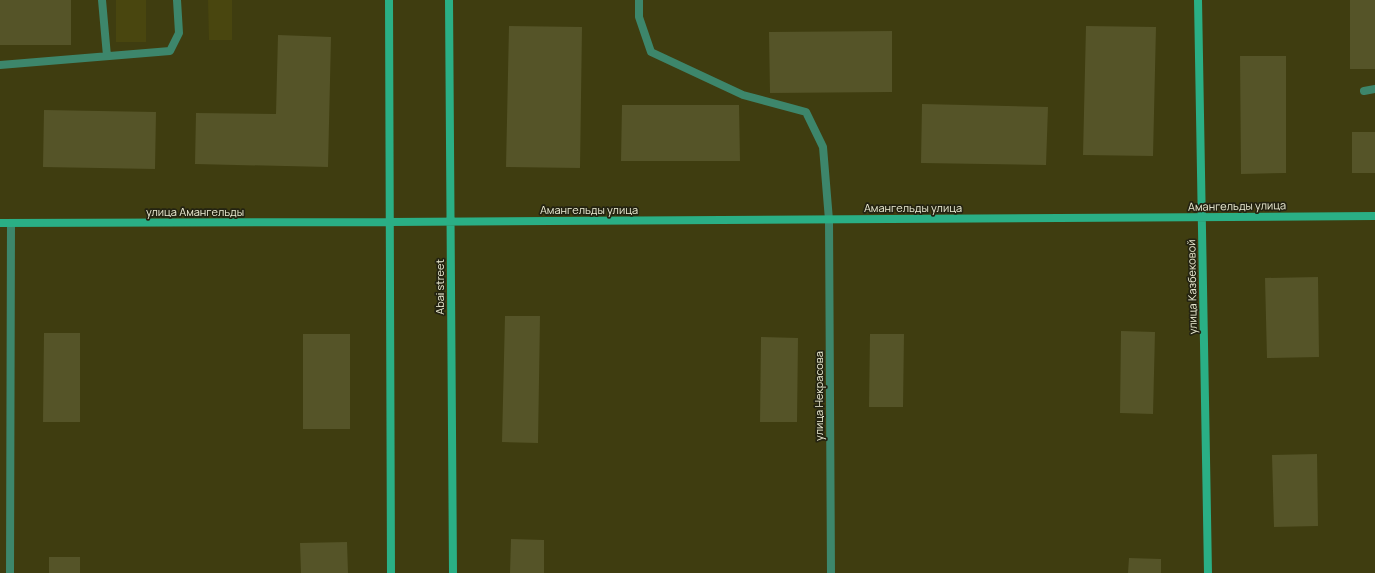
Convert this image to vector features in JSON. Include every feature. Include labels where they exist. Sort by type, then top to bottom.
[{"type":"street","points":[[102,0],[107,56]]},
{"type":"street","points":[[0,64],[170,51],[180,34],[177,0]]},
{"type":"street","points":[[389,0],[391,573]]},
{"type":"street","name":"Abai street","points":[[449,0],[452,573]]},
{"type":"street","name":"улица Некрасова","points":[[639,0],[639,17],[651,52],[743,95],[806,112],[823,147],[829,220],[831,573]]},
{"type":"street","name":"улица Казбековой","points":[[1198,0],[1208,573]]},
{"type":"street","points":[[1364,91],[1375,89]]},
{"type":"street","name":"Амангельды улица","points":[[389,222],[1375,216]]},
{"type":"street","name":"улица Амангельды","points":[[0,223],[389,222]]},
{"type":"street","points":[[10,573],[11,223]]},
{"type":"shaded area","points":[[116,0],[146,0],[146,42],[116,42]]},
{"type":"shaded area","points":[[208,0],[232,0],[232,40],[209,40]]},
{"type":"building","points":[[0,0],[71,0],[71,45],[0,45]]},
{"type":"building","points":[[1350,0],[1375,0],[1375,69],[1350,69]]},
{"type":"building","points":[[509,26],[582,27],[580,168],[506,167]]},
{"type":"building","points":[[1086,26],[1156,27],[1153,156],[1083,155]]},
{"type":"building","points":[[892,31],[892,92],[770,93],[769,32]]},
{"type":"building","points":[[278,35],[331,37],[328,167],[195,164],[196,113],[276,114]]},
{"type":"building","points":[[1240,56],[1286,56],[1286,173],[1241,174]]},
{"type":"building","points":[[922,104],[1048,107],[1046,165],[921,163]]},
{"type":"building","points":[[622,105],[739,105],[740,161],[621,161]]},
{"type":"building","points":[[44,110],[156,112],[155,169],[43,167]]},
{"type":"building","points":[[1352,132],[1375,132],[1375,173],[1352,173]]},
{"type":"building","points":[[1318,277],[1319,357],[1267,358],[1265,278]]},
{"type":"building","points":[[505,316],[540,316],[538,443],[502,442]]},
{"type":"building","points":[[1121,331],[1155,332],[1153,414],[1120,413]]},
{"type":"building","points":[[44,333],[80,333],[80,422],[43,422]]},
{"type":"building","points":[[303,334],[350,334],[350,429],[303,429]]},
{"type":"building","points":[[870,334],[904,334],[903,407],[869,407]]},
{"type":"building","points":[[761,337],[798,338],[797,422],[760,422]]},
{"type":"building","points":[[1317,454],[1318,526],[1274,527],[1272,455]]},
{"type":"building","points":[[511,539],[544,540],[544,573],[510,573]]},
{"type":"building","points":[[347,542],[348,573],[301,573],[300,543]]},
{"type":"building","points":[[49,557],[80,557],[80,573],[49,573]]},
{"type":"building","points":[[1129,558],[1161,559],[1161,573],[1128,573]]}]
